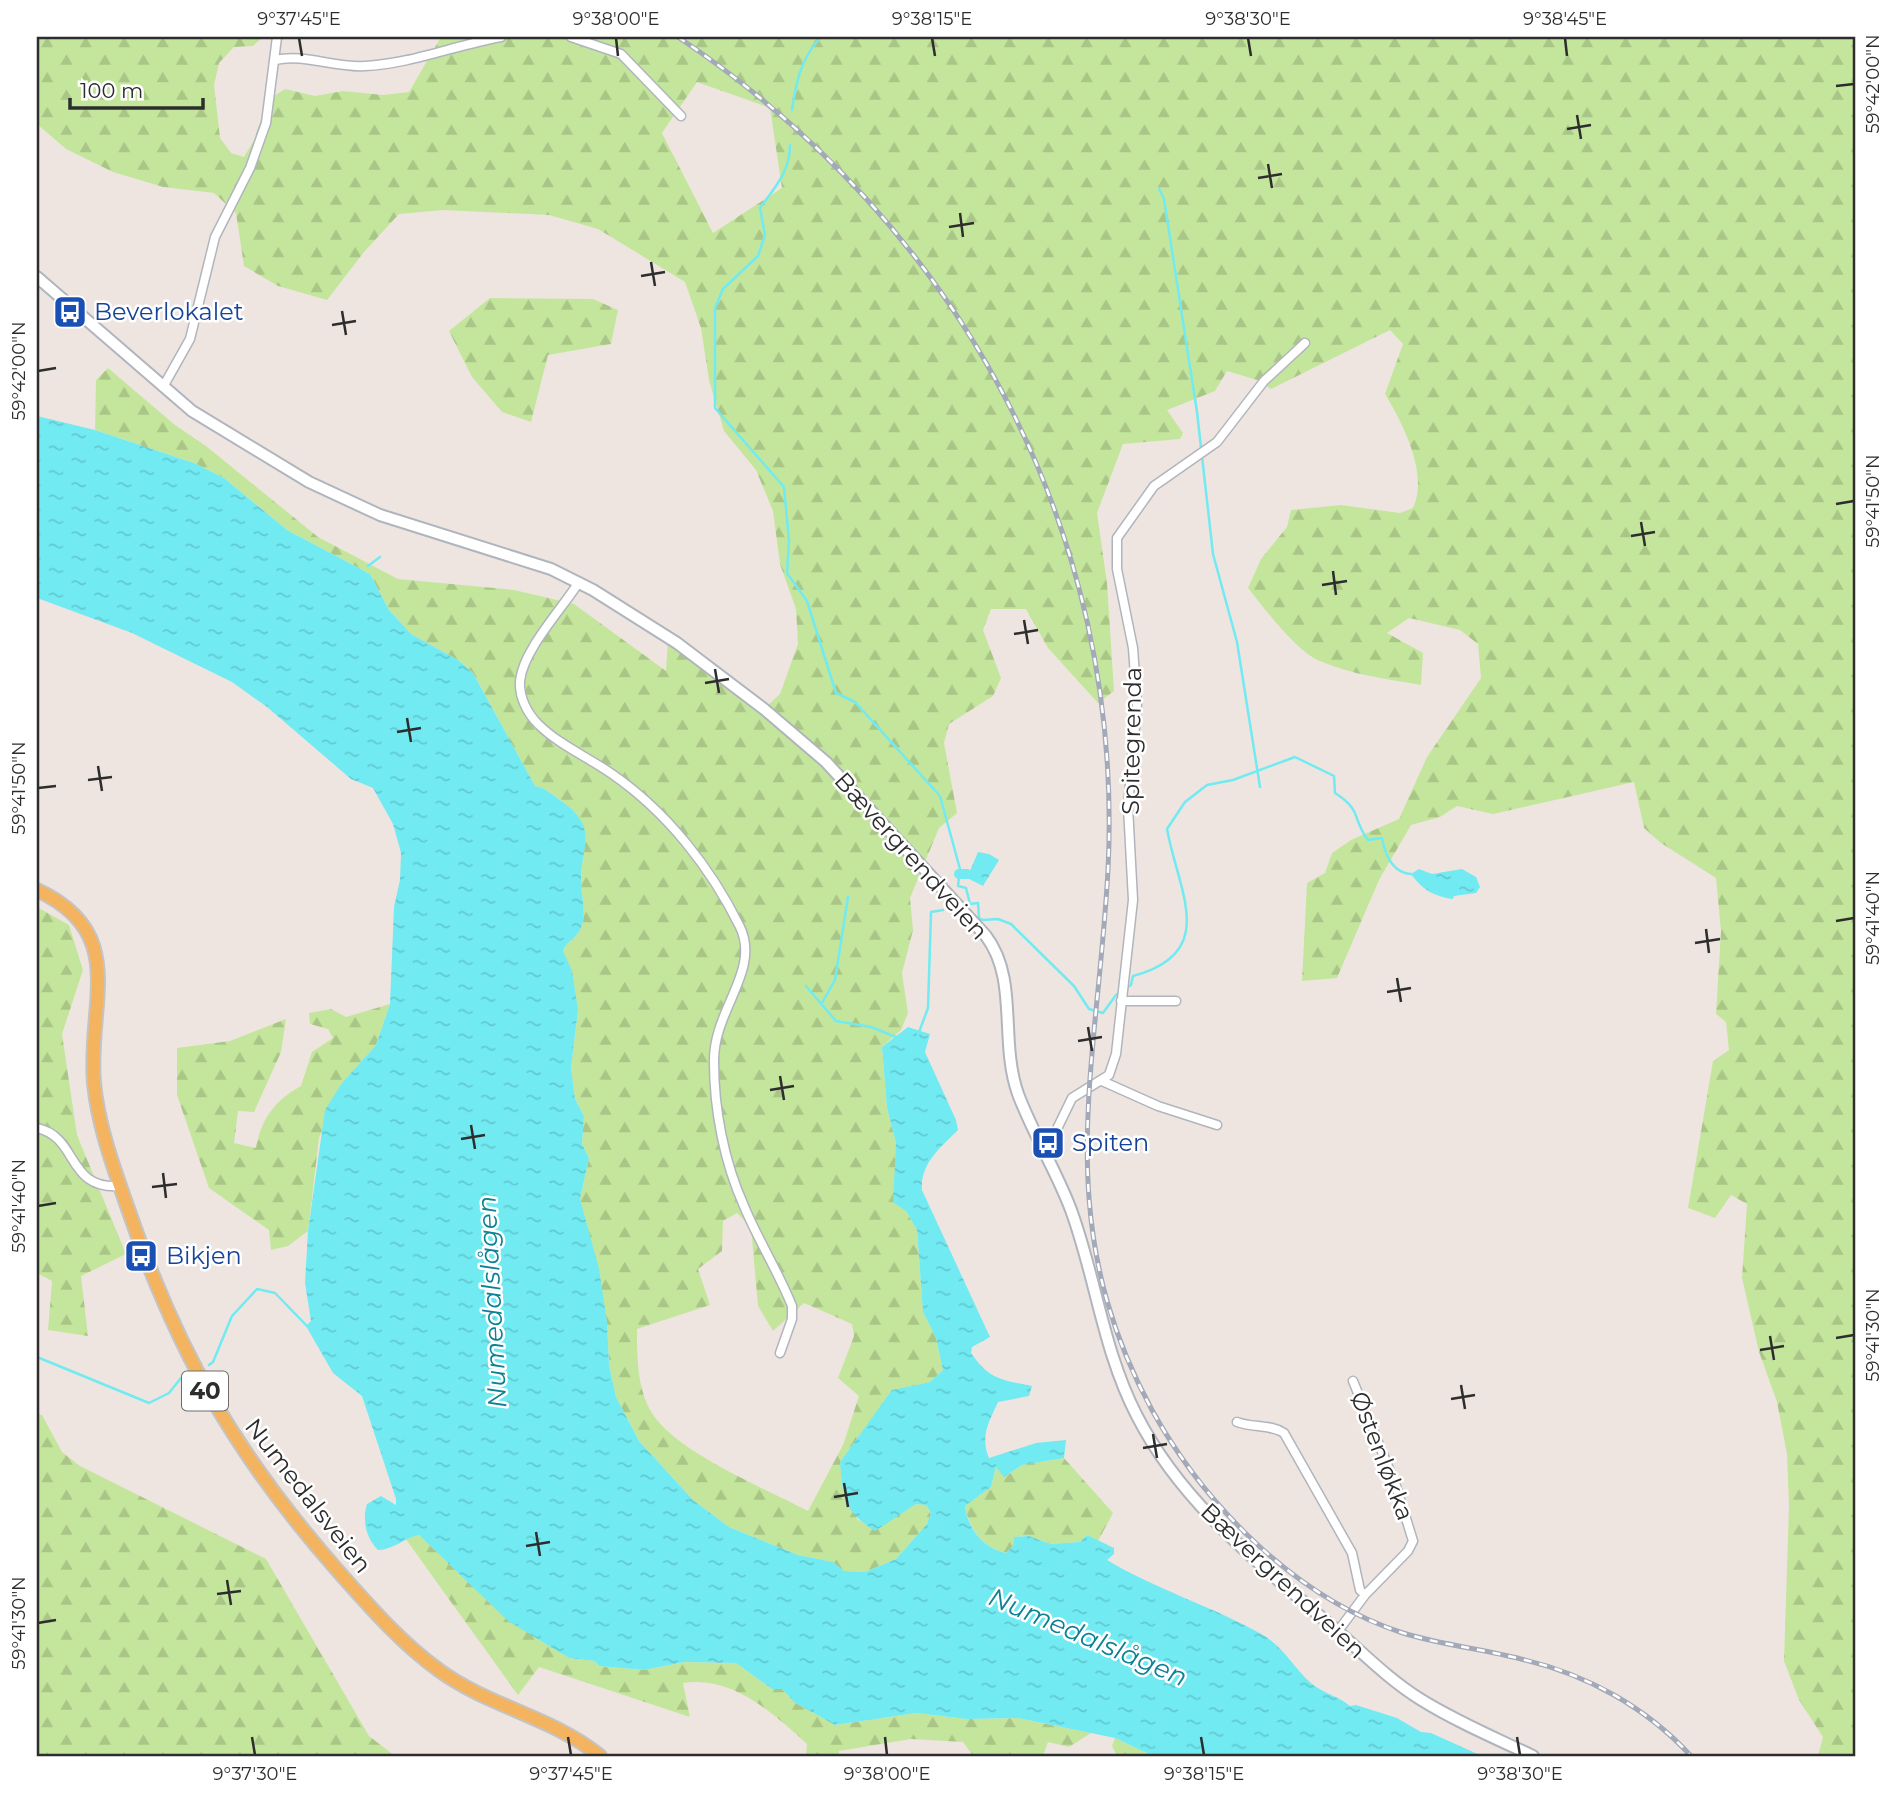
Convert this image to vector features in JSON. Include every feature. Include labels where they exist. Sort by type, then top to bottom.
[{"type":"main road","name":"Bævergrendveien","points":[[37,278],[163,387],[221,430],[341,499],[398,521],[528,560],[579,582],[677,643],[808,745],[986,936],[998,955],[1004,976],[1010,1067],[1018,1094],[1071,1211],[1120,1380],[1153,1444],[1219,1526],[1387,1675],[1420,1699],[1533,1756]]},
{"type":"main road","name":"Numedalsveien","points":[[37,890],[59,902],[79,918],[95,945],[95,1087],[104,1135],[158,1290],[197,1377],[239,1446],[322,1553],[390,1628],[441,1672],[473,1691],[554,1726],[600,1756]]},
{"type":"street","points":[[163,387],[190,339],[201,303],[212,247],[250,168],[266,123],[277,37]]},
{"type":"street","points":[[275,60],[290,57],[325,64],[366,66],[501,37]]},
{"type":"street","points":[[571,37],[621,54],[681,116]]},
{"type":"street","name":"Spitegrenda","points":[[1102,1081],[1109,1075],[1115,1062],[1133,900],[1128,807],[1137,683],[1117,569],[1117,538],[1154,486],[1217,442],[1264,381],[1305,343]]},
{"type":"street","points":[[579,582],[526,660],[520,677],[521,695],[538,724],[620,780],[667,822],[704,867],[744,936],[748,956],[718,1023],[714,1042],[714,1069],[724,1145],[735,1181],[792,1306],[792,1320],[780,1353]]},
{"type":"street","points":[[1121,1001],[1175,1001]]},
{"type":"street","points":[[1041,1144],[1055,1133],[1072,1098],[1102,1081],[1158,1106],[1217,1125]]},
{"type":"street","points":[[37,1128],[57,1138],[82,1175],[92,1182],[100,1187],[120,1186]]},
{"type":"street","name":"Østenløkka","points":[[1338,1631],[1365,1595],[1408,1551],[1413,1536],[1353,1381]]},
{"type":"street","points":[[1237,1422],[1253,1428],[1275,1428],[1284,1433],[1352,1553],[1365,1595]]},
{"type":"green space","points":[[37,37],[263,37],[253,46],[234,47],[219,63],[214,85],[220,138],[231,153],[244,157],[254,140],[268,100],[285,89],[315,96],[343,91],[383,95],[409,92],[441,37],[1855,37],[1855,1756],[1818,1756],[1823,1737],[1799,1700],[1784,1661],[1789,1505],[1787,1454],[1777,1402],[1759,1352],[1742,1278],[1747,1204],[1731,1195],[1715,1218],[1688,1208],[1713,1061],[1729,1050],[1726,1022],[1716,1014],[1721,931],[1716,878],[1661,843],[1644,828],[1634,782],[1493,814],[1457,806],[1440,817],[1411,825],[1379,880],[1337,978],[1302,981],[1307,883],[1325,873],[1332,853],[1351,840],[1399,819],[1427,757],[1481,678],[1478,644],[1460,630],[1409,618],[1387,633],[1423,653],[1421,685],[1332,666],[1301,649],[1248,588],[1261,559],[1287,527],[1291,510],[1341,505],[1400,513],[1413,508],[1417,495],[1416,465],[1406,434],[1385,394],[1403,344],[1390,330],[1271,389],[1257,380],[1227,371],[1215,391],[1167,410],[1183,433],[1180,439],[1123,444],[1097,513],[1107,583],[1114,691],[1098,703],[1048,648],[1026,609],[991,609],[983,630],[1001,678],[993,696],[949,724],[944,743],[957,813],[939,828],[910,898],[913,930],[902,973],[908,1013],[901,1030],[882,1047],[887,1108],[896,1143],[896,1168],[906,1211],[917,1230],[923,1312],[936,1338],[943,1370],[930,1382],[892,1391],[840,1462],[857,1519],[875,1530],[916,1504],[926,1505],[931,1514],[927,1524],[896,1559],[865,1572],[844,1571],[832,1562],[798,1555],[729,1527],[693,1500],[639,1441],[616,1397],[609,1365],[607,1322],[580,1199],[589,1158],[582,1144],[584,1116],[575,1099],[571,1068],[578,1010],[563,951],[580,930],[584,918],[581,881],[585,838],[581,821],[556,797],[535,786],[473,673],[458,660],[411,634],[389,610],[370,574],[287,530],[224,478],[194,463],[95,430],[96,380],[108,368],[175,425],[206,446],[318,537],[398,579],[514,590],[574,604],[666,671],[668,640],[767,706],[780,694],[798,644],[796,609],[780,564],[773,511],[756,470],[724,431],[709,380],[701,328],[685,282],[598,229],[549,215],[444,210],[399,214],[364,252],[327,300],[278,286],[244,266],[236,213],[214,193],[163,187],[113,172],[66,149],[37,124]],"holes":[[[697,82],[770,108],[782,188],[713,233],[662,133]],[[737,1213],[751,1227],[758,1306],[773,1331],[804,1303],[852,1324],[854,1336],[838,1378],[859,1396],[843,1445],[808,1511],[723,1468],[681,1442],[664,1428],[652,1413],[643,1394],[637,1329],[710,1305],[698,1269],[722,1251],[723,1221]]]},
{"type":"green space","points":[[490,298],[593,299],[618,310],[611,344],[548,355],[531,422],[502,412],[472,377],[449,331]]},
{"type":"green space","points":[[37,907],[69,925],[83,970],[62,1034],[77,1135],[126,1254],[81,1276],[88,1336],[48,1330],[52,1281],[37,1273]]},
{"type":"green space","points":[[390,1004],[376,1045],[342,1083],[319,1138],[308,1231],[288,1246],[271,1250],[269,1230],[209,1188],[177,1095],[177,1048],[230,1041],[286,1019],[281,1052],[254,1112],[238,1111],[234,1143],[256,1148],[261,1128],[271,1111],[301,1086],[312,1052],[333,1038],[328,1029],[310,1024],[309,1013],[331,1009],[346,1017]]},
{"type":"green space","points":[[37,1413],[42,1415],[62,1452],[80,1466],[266,1559],[369,1736],[395,1756],[37,1756]]},
{"type":"green space","points":[[1064,1458],[1113,1513],[1098,1541],[1087,1535],[1080,1542],[1050,1544],[1029,1536],[1014,1537],[1013,1546],[1006,1553],[990,1547],[978,1536],[965,1506],[991,1487],[996,1467],[1005,1477],[1022,1465]]},
{"type":"green space","points":[[419,1535],[508,1620],[569,1658],[595,1661],[599,1666],[644,1670],[685,1662],[736,1663],[772,1689],[782,1689],[794,1702],[835,1725],[916,1713],[967,1719],[1018,1718],[1091,1733],[1069,1747],[1048,1742],[1043,1756],[970,1756],[971,1753],[963,1742],[911,1739],[839,1751],[839,1756],[806,1756],[807,1744],[780,1720],[751,1699],[718,1685],[683,1683],[690,1717],[539,1667],[518,1695],[405,1538]]},
{"type":"green space","points":[[1115,1738],[1153,1756],[1117,1756],[1112,1746]]},
{"type":"water","name":"Numedalslågen","points":[[37,416],[95,430],[194,463],[224,478],[287,530],[370,574],[389,610],[411,634],[458,660],[473,673],[535,786],[563,802],[581,821],[586,838],[581,881],[584,918],[580,930],[563,951],[572,971],[578,1010],[571,1068],[575,1099],[584,1116],[582,1144],[589,1158],[580,1199],[599,1269],[607,1322],[609,1365],[616,1397],[639,1441],[693,1500],[729,1527],[798,1555],[833,1562],[844,1571],[865,1572],[896,1559],[927,1524],[931,1513],[926,1505],[916,1504],[875,1531],[864,1524],[847,1502],[840,1462],[892,1390],[930,1382],[943,1370],[936,1338],[923,1312],[917,1230],[906,1211],[893,1202],[896,1143],[887,1108],[882,1047],[908,1027],[930,1034],[925,1052],[958,1130],[928,1164],[922,1190],[990,1337],[972,1347],[971,1353],[984,1368],[997,1377],[1032,1386],[1029,1396],[998,1402],[989,1423],[986,1450],[989,1458],[1036,1443],[1066,1440],[1064,1458],[1022,1465],[1004,1477],[996,1467],[991,1487],[965,1506],[973,1530],[990,1547],[1006,1553],[1013,1546],[1014,1537],[1029,1536],[1050,1544],[1080,1542],[1087,1535],[1114,1548],[1114,1554],[1107,1560],[1126,1571],[1263,1635],[1278,1646],[1306,1678],[1321,1690],[1350,1706],[1356,1705],[1397,1718],[1421,1732],[1431,1733],[1482,1756],[1153,1756],[1115,1738],[1018,1718],[967,1719],[916,1713],[835,1725],[794,1702],[782,1689],[772,1689],[736,1663],[685,1662],[644,1670],[599,1666],[595,1661],[569,1658],[508,1621],[419,1535],[378,1550],[366,1528],[367,1504],[381,1496],[396,1505],[396,1499],[362,1396],[333,1373],[306,1326],[311,1321],[305,1283],[308,1231],[325,1110],[342,1083],[376,1045],[390,1004],[394,907],[400,880],[401,853],[393,824],[373,788],[351,779],[267,707],[232,682],[132,633],[37,598]]},
{"type":"water","points":[[978,852],[999,860],[983,886],[967,878]]},
{"type":"water","points":[[1419,869],[1432,874],[1462,869],[1476,877],[1480,887],[1476,893],[1454,896],[1453,899],[1440,896],[1424,888],[1411,874]]},
{"type":"waterway","points":[[792,110],[800,71],[821,37]]},
{"type":"waterway","points":[[790,145],[784,171],[760,208],[765,235],[758,256],[723,289],[715,308],[715,408],[784,487],[789,541],[787,573],[807,601],[836,693],[855,702],[940,796],[960,869],[958,886],[966,888],[970,904],[978,903],[979,918],[998,919],[1011,924],[1074,986],[1089,1009],[1103,1013],[1116,995],[1131,985],[1133,976],[1160,966],[1177,952],[1185,936],[1187,917],[1184,897],[1167,829],[1185,802],[1207,785],[1233,780],[1295,757],[1334,776],[1335,793],[1350,805],[1368,840],[1382,838],[1387,856],[1394,866],[1411,874]]},
{"type":"waterway","points":[[1159,189],[1164,199],[1197,412],[1213,554],[1237,642],[1260,787]]},
{"type":"waterway","points":[[368,566],[380,557]]},
{"type":"waterway","points":[[959,874],[967,874]]},
{"type":"waterway","points":[[822,1003],[835,980],[848,897]]},
{"type":"waterway","points":[[918,1035],[928,1008],[931,912],[943,910]]},
{"type":"waterway","points":[[806,986],[836,1021],[871,1027],[896,1037]]},
{"type":"waterway","points":[[209,1365],[213,1362],[232,1316],[257,1289],[275,1293],[308,1327]]},
{"type":"waterway","points":[[37,1357],[149,1403],[169,1393],[181,1378]]},
{"type":"railway","points":[[678,37],[778,113],[866,198],[942,293],[1004,396],[1053,506],[1087,623],[1106,744],[1108,870],[1090,1079],[1087,1144],[1090,1209],[1100,1274],[1120,1340],[1152,1410],[1199,1481],[1227,1514],[1291,1573],[1327,1597],[1364,1618],[1403,1633],[1545,1665],[1591,1683],[1655,1722],[1691,1756]]},
{"type":"place","name":"Beverlokalet","points":[[70,312]]},
{"type":"place","name":"Spiten","points":[[1048,1143]]},
{"type":"place","name":"Bikjen","points":[[141,1256]]}]
